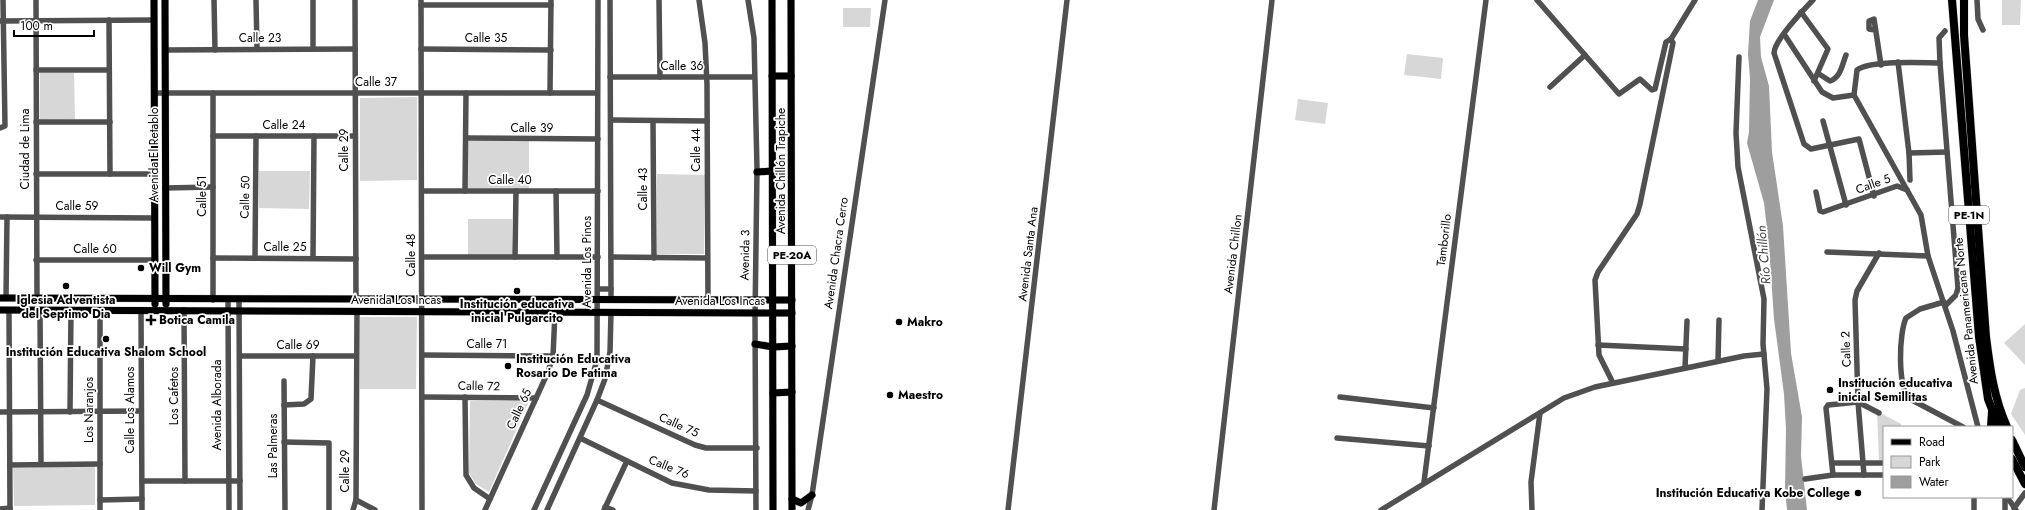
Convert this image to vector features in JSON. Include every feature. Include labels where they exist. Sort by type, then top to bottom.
[{"type":"highway","name":"Avenida Panamericana Norte","points":[[1952,0],[1983,374],[1992,410],[1999,426]]},
{"type":"highway","name":"Avenida Panamericana Norte","points":[[1964,0],[1964,42],[1986,337],[1990,374],[1995,397],[2006,426]]},
{"type":"highway","points":[[1991,426],[1992,410]]},
{"type":"highway","points":[[2013,443],[2025,454]]},
{"type":"highway","points":[[2013,443],[2025,467]]},
{"type":"highway","points":[[2013,461],[2025,484]]},
{"type":"main road","name":"Avenida El Retablo","points":[[154,0],[155,310]]},
{"type":"main road","name":"Avenida El Retablo","points":[[165,0],[166,310]]},
{"type":"main road","name":"Avenida Chillón Trapiche","points":[[772,0],[773,510]]},
{"type":"main road","name":"Avenida Chillón Trapiche","points":[[791,0],[792,510]]},
{"type":"main road","points":[[772,76],[791,76]]},
{"type":"main road","points":[[757,172],[772,171]]},
{"type":"main road","name":"Avenida Los Incas","points":[[3,298],[155,300],[792,300]]},
{"type":"main road","points":[[43,310],[46,298]]},
{"type":"main road","points":[[388,300],[388,311]]},
{"type":"main road","name":"Avenida Los Incas","points":[[0,310],[792,312]]},
{"type":"main road","points":[[755,344],[773,347],[792,346]]},
{"type":"main road","points":[[773,393],[792,392]]},
{"type":"main road","points":[[792,500],[801,503],[812,495]]},
{"type":"street","points":[[0,128],[5,126],[2,21],[3,0]]},
{"type":"street","name":"Ciudad de Lima","points":[[36,0],[36,298]]},
{"type":"street","points":[[214,0],[215,50]]},
{"type":"street","points":[[256,0],[257,49]]},
{"type":"street","points":[[313,0],[313,49]]},
{"type":"street","name":"Calle 29","points":[[355,0],[356,299]]},
{"type":"street","name":"Avenida Los Pinos","points":[[534,510],[587,395],[594,372],[598,347],[598,0]]},
{"type":"street","name":"Avenida Los Pinos","points":[[610,0],[611,300]]},
{"type":"street","points":[[659,0],[660,77]]},
{"type":"street","name":"Calle 44","points":[[699,0],[705,43],[708,300]]},
{"type":"street","name":"Avenida 3","points":[[748,0],[754,38],[757,172],[755,300],[757,448],[756,510]]},
{"type":"street","name":"Avenida Chacra Cerro","points":[[808,510],[812,495],[885,0]]},
{"type":"street","name":"Avenida Santa Ana","points":[[1008,510],[1067,0]]},
{"type":"street","name":"Avenida Chillon","points":[[1214,510],[1272,0]]},
{"type":"street","name":"Tamborillo","points":[[1424,482],[1486,0]]},
{"type":"street","points":[[1537,0],[1618,94],[1622,93],[1640,79],[1652,90],[1657,87],[1666,42],[1671,39],[1695,0]]},
{"type":"street","points":[[1813,0],[1801,12],[1784,34],[1774,49],[1774,53],[1804,144],[1811,149],[1857,139],[1860,140],[1874,196]]},
{"type":"street","points":[[1977,0],[1978,19],[1984,30]]},
{"type":"street","points":[[421,2],[551,2],[550,93]]},
{"type":"street","name":"Calle 48","points":[[421,2],[422,510]]},
{"type":"street","points":[[1801,12],[1828,49],[1819,74],[1814,81]]},
{"type":"street","points":[[109,20],[110,174]]},
{"type":"street","points":[[2,21],[154,20]]},
{"type":"street","points":[[1875,30],[1881,64]]},
{"type":"street","points":[[1945,31],[1939,38],[1940,63],[1958,288],[1956,295],[1944,304],[1920,310],[1906,318],[1901,335],[1902,384],[1904,394],[1910,399],[1961,426]]},
{"type":"street","points":[[1784,34],[1814,81],[1828,96],[1833,98],[1854,95]]},
{"type":"street","points":[[1613,383],[1601,360],[1598,345],[1596,276],[1631,223],[1640,204],[1673,44],[1671,39]]},
{"type":"street","name":"Calle 23","points":[[165,50],[355,49]]},
{"type":"street","name":"Calle 35","points":[[421,49],[551,50]]},
{"type":"street","points":[[1550,87],[1585,55]]},
{"type":"street","points":[[1819,74],[1830,81],[1835,79],[1839,75],[1846,55]]},
{"type":"street","points":[[1739,57],[1736,132],[1738,167],[1764,300],[1764,354],[1767,388],[1762,510]]},
{"type":"street","points":[[1898,62],[1909,153],[1910,180]]},
{"type":"street","points":[[1907,190],[1854,95],[1857,70],[1864,67],[1898,62],[1940,63]]},
{"type":"street","points":[[36,70],[109,70]]},
{"type":"street","name":"Calle 36","points":[[610,77],[754,77]]},
{"type":"street","name":"Calle 37","points":[[154,93],[597,93]]},
{"type":"street","name":"Calle 51","points":[[213,300],[214,93]]},
{"type":"street","points":[[465,191],[466,93]]},
{"type":"street","points":[[611,120],[707,121]]},
{"type":"street","name":"Calle 43","points":[[653,121],[654,258]]},
{"type":"street","points":[[1823,121],[1828,146],[1846,205]]},
{"type":"street","points":[[36,122],[110,122]]},
{"type":"street","name":"Calle 24","points":[[213,136],[355,136]]},
{"type":"street","name":"Calle 50","points":[[255,258],[256,136]]},
{"type":"street","points":[[313,258],[314,136]]},
{"type":"street","name":"Calle 39","points":[[466,138],[598,139]]},
{"type":"street","points":[[1909,153],[1947,152]]},
{"type":"street","points":[[36,174],[154,174]]},
{"type":"street","name":"Calle 5","points":[[1816,192],[1821,212],[1874,196],[1897,186],[1907,190],[1921,214],[1928,256],[1944,304],[1978,426]]},
{"type":"street","points":[[165,188],[213,187]]},
{"type":"street","name":"Calle 40","points":[[422,191],[598,191]]},
{"type":"street","points":[[516,191],[516,257]]},
{"type":"street","points":[[556,191],[557,257]]},
{"type":"street","name":"Calle 59","points":[[0,217],[154,218]]},
{"type":"street","points":[[3,298],[7,217]]},
{"type":"street","points":[[1827,252],[1928,256]]},
{"type":"street","name":"Calle 2","points":[[1864,475],[1858,402],[1855,300],[1857,291],[1879,254]]},
{"type":"street","points":[[422,257],[598,257]]},
{"type":"street","points":[[611,257],[707,258]]},
{"type":"street","name":"Calle 25","points":[[213,258],[356,259]]},
{"type":"street","name":"Calle 60","points":[[36,260],[154,260]]},
{"type":"street","points":[[598,289],[611,290]]},
{"type":"street","name":"Avenida Alborada","points":[[228,299],[229,510]]},
{"type":"street","name":"Avenida Alborada","points":[[239,299],[240,510]]},
{"type":"street","points":[[0,509],[10,509],[9,310]]},
{"type":"street","points":[[41,464],[43,310]]},
{"type":"street","points":[[70,412],[71,310]]},
{"type":"street","name":"Los Naranjos","points":[[100,310],[100,510]]},
{"type":"street","name":"Calle Los Alamos","points":[[141,310],[142,510]]},
{"type":"street","name":"Los Cafetos","points":[[184,310],[185,481]]},
{"type":"street","name":"Calle 29","points":[[353,510],[356,500],[357,311]]},
{"type":"street","name":"Calle 65","points":[[485,510],[548,372],[553,356],[555,312]]},
{"type":"street","name":"Avenida Los Pinos","points":[[547,510],[597,400],[608,365],[611,312]]},
{"type":"street","points":[[1718,361],[1719,320]]},
{"type":"street","points":[[1685,368],[1687,321]]},
{"type":"street","points":[[1598,345],[1686,349]]},
{"type":"street","points":[[1382,510],[1424,482],[1564,398],[1613,383],[1744,356],[1764,354]]},
{"type":"street","name":"Calle 71","points":[[422,355],[553,356]]},
{"type":"street","name":"Calle 69","points":[[240,356],[356,356]]},
{"type":"street","points":[[284,405],[304,404],[312,399],[313,356]]},
{"type":"street","name":"Las Palmeras","points":[[284,381],[284,510]]},
{"type":"street","name":"Calle 72","points":[[422,397],[536,398]]},
{"type":"street","points":[[465,397],[466,475],[474,488],[490,499]]},
{"type":"street","points":[[1340,397],[1434,408]]},
{"type":"street","name":"Calle 75","points":[[597,400],[695,445],[706,448],[757,448]]},
{"type":"street","points":[[1833,474],[1826,408],[1828,405],[1858,402],[1878,413]]},
{"type":"street","points":[[0,412],[141,411]]},
{"type":"street","points":[[1532,510],[1531,482],[1540,413]]},
{"type":"street","name":"Calle 76","points":[[580,438],[672,482],[691,488],[756,491]]},
{"type":"street","points":[[1337,438],[1429,446]]},
{"type":"street","points":[[284,442],[329,443],[329,510]]},
{"type":"street","points":[[613,510],[605,508],[627,461]]},
{"type":"street","points":[[1832,463],[1883,463]]},
{"type":"street","points":[[10,465],[100,464]]},
{"type":"street","points":[[1805,479],[1833,474],[1883,475]]},
{"type":"street","points":[[142,481],[240,481]]},
{"type":"street","points":[[2007,498],[2015,509],[2025,493]]},
{"type":"street","points":[[1974,498],[1974,510]]},
{"type":"street","points":[[2005,510],[2006,498]]},
{"type":"street","points":[[100,500],[142,499]]},
{"type":"street","points":[[356,500],[375,510]]},
{"type":"green space","points":[[2002,0],[2021,0],[2020,25],[2002,25]]},
{"type":"green space","points":[[843,8],[871,8],[870,27],[843,27]]},
{"type":"green space","points":[[1407,54],[1443,58],[1441,79],[1404,75]]},
{"type":"green space","points":[[40,73],[74,73],[75,119],[40,120]]},
{"type":"green space","points":[[417,97],[417,180],[360,181],[360,98]]},
{"type":"green space","points":[[1298,99],[1328,103],[1325,124],[1295,120]]},
{"type":"green space","points":[[468,141],[529,141],[529,189],[467,188]]},
{"type":"green space","points":[[259,171],[310,171],[309,209],[259,208]]},
{"type":"green space","points":[[657,174],[705,175],[704,254],[657,254]]},
{"type":"green space","points":[[468,219],[512,219],[512,255],[468,255]]},
{"type":"green space","points":[[360,317],[417,317],[416,389],[360,389]]},
{"type":"green space","points":[[2025,324],[2025,365],[2004,343]]},
{"type":"green space","points":[[2025,388],[2025,435],[2011,414],[2020,390]]},
{"type":"green space","points":[[470,401],[529,401],[489,492],[476,484],[469,473]]},
{"type":"green space","points":[[1877,411],[1901,424],[1901,426],[1883,426],[1883,460],[1879,460]]},
{"type":"green space","points":[[95,466],[95,505],[14,506],[13,468]]},
{"type":"water","points":[[1758,0],[1774,0],[1760,37],[1761,57],[1769,86],[1772,152],[1783,226],[1791,353],[1802,417],[1801,456],[1807,510],[1787,510],[1785,490],[1786,429],[1784,394],[1774,319],[1769,246],[1764,203],[1747,143],[1749,132],[1750,78],[1748,54],[1750,21]]},
{"type":"place","name":"Will Gym","points":[[141,268]]},
{"type":"place","name":"Iglesia Adventista del Septimo Dia","points":[[66,286]]},
{"type":"place","name":"Institución educativa inicial Pulgarcito","points":[[517,291]]},
{"type":"place","name":"Botica Camila","points":[[151,320]]},
{"type":"place","name":"Makro","points":[[899,322]]},
{"type":"place","name":"Institución Educativa Shalom School","points":[[106,339]]},
{"type":"place","name":"Institución Educativa Rosario De Fatima","points":[[508,366]]},
{"type":"place","name":"Institución educativa inicial Semillitas","points":[[1830,390]]},
{"type":"place","name":"Maestro","points":[[890,395]]},
{"type":"place","name":"Institución Educativa Kobe College","points":[[1858,493]]},
{"type":"water label","name":"Río Chillón","points":[[1763,255]]}]
